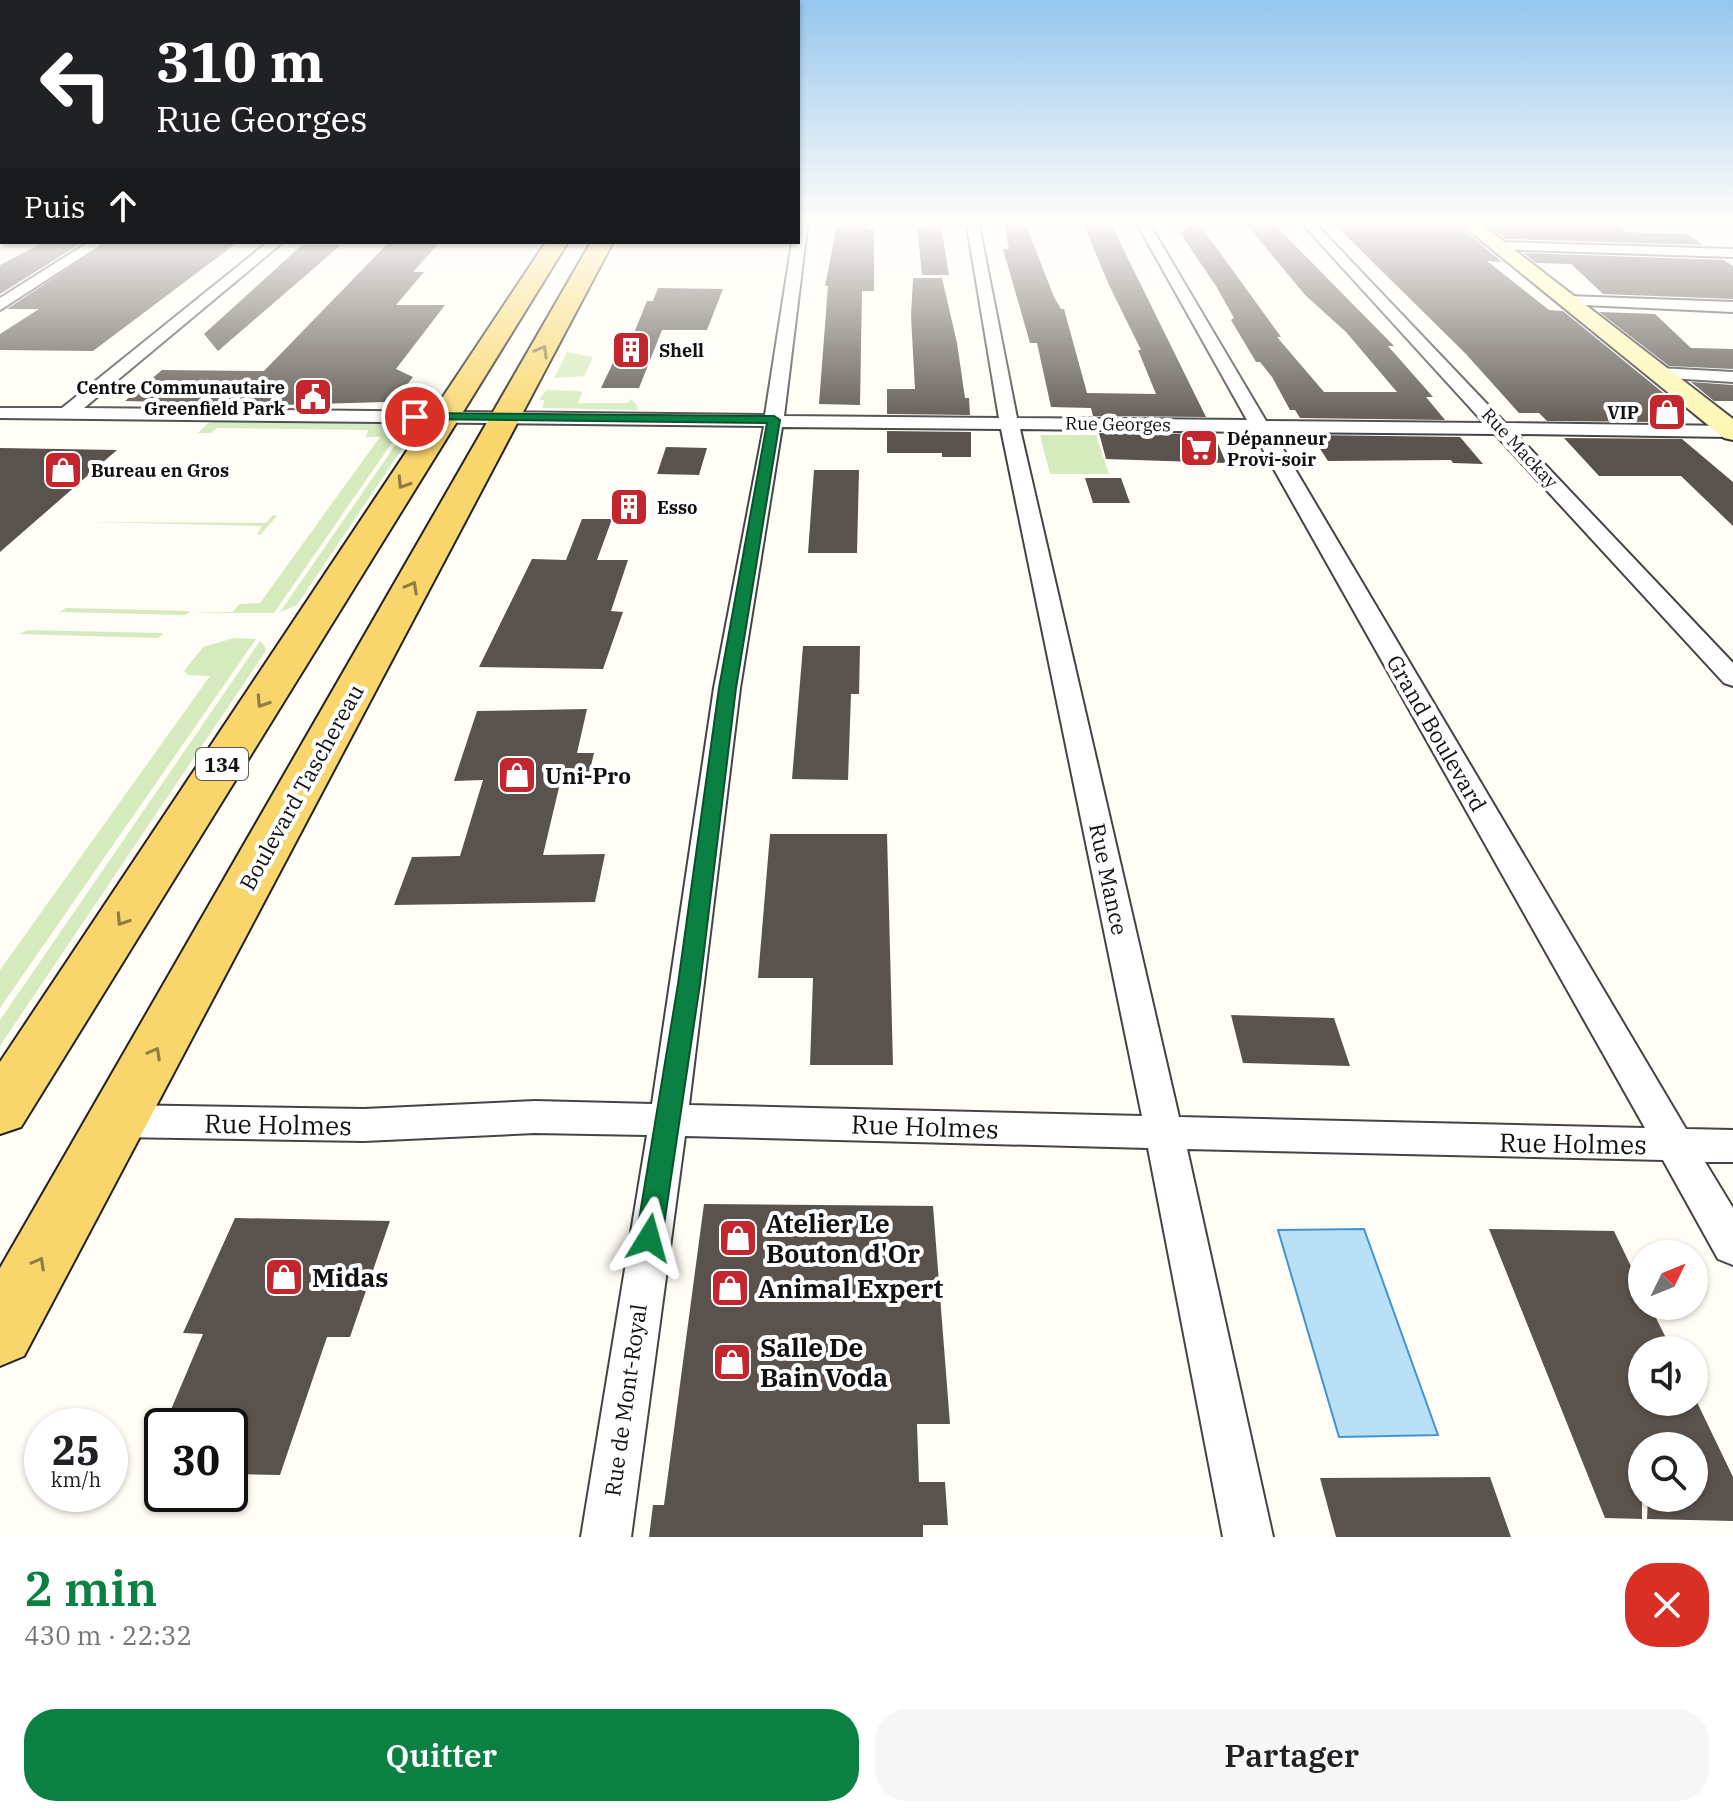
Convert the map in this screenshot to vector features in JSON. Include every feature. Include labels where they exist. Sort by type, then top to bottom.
[{"type":"main road","name":"134","points":[[0,1110],[525,292]]},
{"type":"main road","name":"Boulevard Taschereau","points":[[0,1333],[575,292]]},
{"type":"main road","points":[[1556,292],[1732,431]]},
{"type":"street","points":[[0,305],[21,292]]},
{"type":"street","points":[[66,414],[215,292]]},
{"type":"street","name":"Rue de Mont-Royal","points":[[606,1537],[666,1119],[691,968],[730,674],[774,420],[792,292]]},
{"type":"street","name":"Rue Mance","points":[[985,292],[1009,422],[1248,1537]]},
{"type":"street","name":"Grand Boulevard","points":[[1182,292],[1733,1246]]},
{"type":"street","name":"Rue Mackay","points":[[1372,292],[1733,678]]},
{"type":"street","points":[[1568,301],[1733,307]]},
{"type":"street","points":[[1659,373],[1733,377]]},
{"type":"street","name":"Rue Georges","points":[[0,413],[1732,431]]},
{"type":"street","name":"Rue Holmes","points":[[118,1121],[364,1125],[535,1117],[666,1119],[1733,1146]]},
{"type":"green space","points":[[567,352],[593,357],[584,376],[554,378]]},
{"type":"green space","points":[[546,390],[580,391],[578,403],[627,403],[631,399],[638,406],[637,410],[543,408],[544,400],[539,400]]},
{"type":"green space","points":[[208,423],[405,424],[274,613],[191,613],[233,612],[239,604],[260,603],[380,437],[366,437],[368,430],[217,428],[211,433],[198,433]]},
{"type":"green space","points":[[403,434],[412,434],[297,605],[280,612]]},
{"type":"green space","points":[[1040,435],[1096,435],[1109,474],[1050,474]]},
{"type":"green space","points":[[273,515],[277,516],[260,535],[257,534],[262,526],[90,522],[266,523]]},
{"type":"green space","points":[[66,608],[190,612],[185,615],[60,612]]},
{"type":"green space","points":[[28,630],[164,634],[157,638],[19,634]]},
{"type":"green space","points":[[234,638],[256,639],[0,1008],[0,970],[210,676],[188,675],[184,671],[203,647]]},
{"type":"green space","points":[[260,641],[265,646],[265,652],[0,1046],[0,1020]]},
{"type":"water","points":[[1364,1229],[1438,1435],[1339,1437],[1278,1230]]},
{"type":"building","points":[[33,292],[172,292],[93,351],[0,350],[0,334],[39,309],[7,309]]},
{"type":"building","points":[[251,292],[287,292],[218,351],[204,334]]},
{"type":"building","points":[[341,292],[407,292],[396,305],[445,305],[396,369],[413,377],[397,398],[385,402],[282,405],[125,401],[162,370],[264,371]]},
{"type":"building","points":[[657,292],[722,292],[707,330],[662,330],[639,388],[601,388],[620,348],[628,348],[647,301],[653,301]]},
{"type":"building","points":[[828,292],[862,292],[860,405],[819,404]]},
{"type":"building","points":[[912,292],[945,292],[970,415],[887,414],[887,389],[915,389]]},
{"type":"building","points":[[1015,292],[1052,292],[1061,309],[1064,309],[1087,393],[1156,394],[1138,350],[1141,350],[1112,292],[1144,292],[1206,417],[1093,416],[1091,408],[1051,407],[1037,343],[1030,343]]},
{"type":"building","points":[[1219,292],[1248,292],[1281,337],[1277,337],[1324,392],[1397,392],[1346,332],[1302,292],[1341,292],[1394,346],[1388,346],[1433,397],[1426,397],[1445,420],[1300,418],[1295,410],[1290,410],[1272,377],[1260,362],[1256,362],[1231,320],[1234,318]]},
{"type":"building","points":[[1403,292],[1526,292],[1549,310],[1563,311],[1672,400],[1652,399],[1671,416],[1653,416],[1661,422],[1547,421],[1539,413],[1519,413],[1465,353]]},
{"type":"building","points":[[1601,292],[1733,292],[1733,299]]},
{"type":"building","points":[[1599,312],[1655,314],[1691,348],[1733,349],[1733,369],[1669,366]]},
{"type":"building","points":[[1691,382],[1733,385],[1733,401],[1714,401]]},
{"type":"building","points":[[887,431],[971,432],[971,457],[942,457],[942,453],[887,453]]},
{"type":"building","points":[[1099,433],[1214,434],[1226,463],[1106,459]]},
{"type":"building","points":[[1311,435],[1460,437],[1483,464],[1453,463],[1451,460],[1328,461]]},
{"type":"building","points":[[1564,438],[1682,439],[1733,482],[1733,526],[1681,476],[1599,476]]},
{"type":"building","name":"Esso","points":[[666,447],[707,448],[699,475],[657,474]]},
{"type":"building","points":[[0,448],[117,450],[0,552]]},
{"type":"building","points":[[814,470],[859,470],[857,553],[808,553]]},
{"type":"building","points":[[1085,478],[1121,478],[1130,503],[1093,503]]},
{"type":"building","points":[[582,519],[612,519],[597,560],[628,560],[611,611],[623,612],[603,669],[479,667],[532,559],[566,560]]},
{"type":"building","points":[[803,646],[860,646],[859,694],[851,694],[848,780],[792,779]]},
{"type":"building","points":[[587,709],[577,753],[594,753],[588,778],[561,779],[543,855],[605,854],[595,902],[394,905],[412,857],[460,856],[483,780],[454,781],[477,711]]},
{"type":"building","points":[[770,834],[887,834],[893,1065],[810,1065],[813,978],[758,978]]},
{"type":"building","points":[[1231,1015],[1334,1018],[1350,1066],[1243,1063]]},
{"type":"building","points":[[704,1204],[933,1206],[950,1424],[917,1424],[919,1482],[945,1482],[948,1525],[923,1525],[923,1537],[649,1537],[653,1505],[664,1505]]},
{"type":"building","points":[[235,1218],[390,1221],[350,1337],[327,1337],[280,1475],[248,1474],[248,1408],[172,1408],[203,1334],[183,1333]]},
{"type":"building","points":[[1489,1229],[1614,1231],[1628,1260],[1628,1320],[1657,1320],[1665,1336],[1628,1336],[1628,1416],[1704,1416],[1733,1477],[1733,1521],[1647,1519],[1647,1512],[1708,1512],[1708,1432],[1628,1432],[1628,1512],[1642,1512],[1642,1519],[1605,1518]]},
{"type":"building","points":[[1490,1477],[1511,1537],[1336,1537],[1320,1478]]},
{"type":"place","name":"Shell","points":[[631,350]]},
{"type":"place","name":"Centre Communautaire Greenfield Park","points":[[313,397]]},
{"type":"place","name":"VIP","points":[[1667,412]]},
{"type":"place","name":"Dépanneur Provi-soir","points":[[1199,448]]},
{"type":"place","name":"Bureau en Gros","points":[[63,470]]},
{"type":"place","name":"Esso","points":[[629,507]]},
{"type":"place","name":"Uni-Pro","points":[[517,775]]},
{"type":"place","name":"Atelier Le Bouton d'Or","points":[[738,1238]]},
{"type":"place","name":"Midas","points":[[284,1277]]},
{"type":"place","name":"Animal Expert","points":[[730,1288]]},
{"type":"place","name":"Salle De Bain Voda","points":[[732,1362]]},
{"type":"route","points":[[415,417],[774,420],[752,531],[749,567],[727,688],[689,984],[649,1238]]}]
